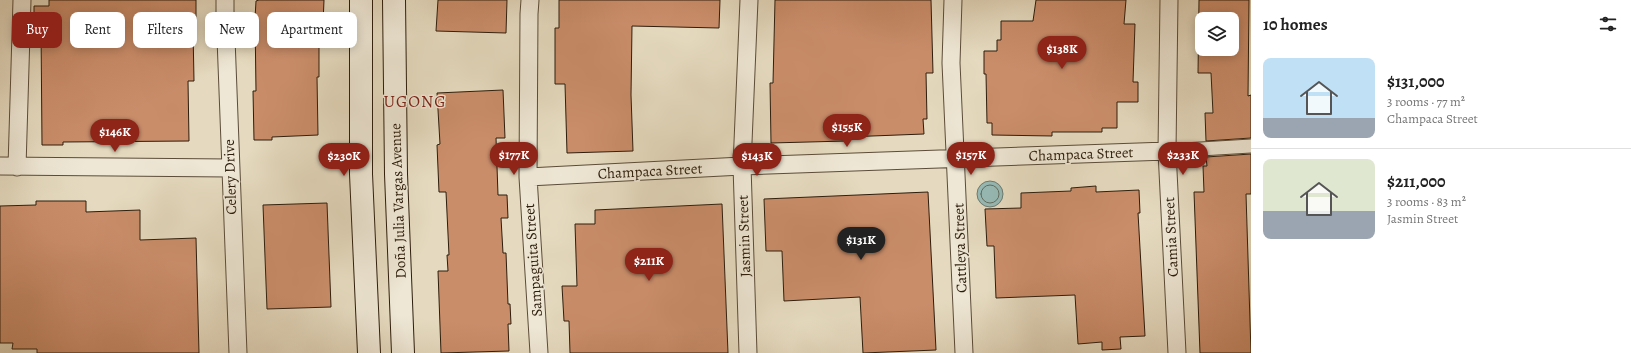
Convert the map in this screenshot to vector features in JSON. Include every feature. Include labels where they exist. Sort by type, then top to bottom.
[{"type":"main road","points":[[361,0],[361,174],[369,353]]},
{"type":"main road","name":"Doña Julia Vargas Avenue","points":[[394,0],[396,174],[404,353]]},
{"type":"street","points":[[17,167],[22,0]]},
{"type":"street","name":"Celery Drive","points":[[226,0],[224,12],[229,168],[238,353]]},
{"type":"street","name":"Sampaguita Street","points":[[530,0],[528,177],[539,353]]},
{"type":"street","name":"Jasmin Street","points":[[748,353],[742,166],[749,0]]},
{"type":"street","name":"Cattleya Street","points":[[952,0],[951,64],[964,353]]},
{"type":"street","name":"Camia Street","points":[[1169,0],[1167,151],[1177,353]]},
{"type":"street","name":"Champaca Street","points":[[528,177],[742,166],[1167,151],[1251,146]]},
{"type":"street","points":[[0,166],[229,168]]},
{"type":"water","points":[[990,181],[999,185],[1003,194],[999,203],[990,207],[981,203],[977,194],[981,185]]},
{"type":"building","points":[[49,0],[196,0],[196,12],[133,12],[133,48],[193,48],[194,81],[188,81],[189,141],[63,142],[63,145],[42,145],[41,48],[62,48],[62,12],[34,12],[34,6],[49,6]]},
{"type":"building","points":[[324,0],[324,12],[267,12],[267,48],[319,48],[319,77],[317,77],[318,135],[272,137],[272,140],[254,140],[253,91],[256,91],[255,48],[259,48],[259,12],[255,12],[256,1]]},
{"type":"building","points":[[438,0],[507,0],[506,33],[436,31]]},
{"type":"building","points":[[559,0],[720,0],[719,28],[632,26],[631,95],[633,151],[567,153],[565,84],[555,84],[555,28],[559,28]]},
{"type":"building","points":[[775,0],[931,0],[933,73],[926,73],[927,119],[923,119],[924,134],[846,137],[846,141],[771,143],[770,83],[773,83]]},
{"type":"building","points":[[1036,0],[1126,0],[1124,24],[1135,24],[1133,82],[1138,82],[1138,102],[1117,102],[1117,128],[1102,128],[1102,132],[1052,132],[1052,136],[992,135],[992,123],[987,123],[984,51],[997,51],[997,40],[1001,40],[1001,21],[1033,21]]},
{"type":"building","points":[[1199,0],[1249,0],[1248,96],[1251,95],[1251,138],[1206,141],[1205,113],[1213,113],[1211,73],[1198,73],[1198,56],[1239,56],[1239,12],[1199,12]]},
{"type":"building","points":[[503,90],[505,138],[496,138],[498,195],[507,195],[508,218],[501,218],[503,253],[506,253],[508,304],[510,304],[511,324],[508,324],[509,351],[441,353],[438,271],[448,271],[447,255],[449,255],[446,192],[439,192],[437,145],[440,144],[437,93]]},
{"type":"building","points":[[1251,154],[1251,194],[1246,194],[1251,353],[1200,353],[1194,192],[1204,192],[1203,166],[1207,166],[1206,157]]},
{"type":"building","points":[[1096,186],[1096,192],[1139,190],[1140,213],[1138,213],[1145,336],[1120,337],[1121,349],[1102,350],[1102,342],[1078,344],[1075,295],[996,298],[994,246],[987,246],[985,209],[1021,208],[1021,193],[1071,191],[1071,188]]},
{"type":"building","points":[[928,192],[936,350],[863,353],[860,297],[784,301],[782,251],[766,251],[764,199]]},
{"type":"building","points":[[36,201],[86,201],[86,212],[140,210],[140,240],[196,238],[199,353],[37,353],[37,349],[12,349],[13,343],[0,343],[0,206],[36,205]]},
{"type":"building","points":[[327,203],[331,307],[267,309],[263,205]]},
{"type":"building","points":[[722,204],[728,353],[570,353],[569,321],[564,321],[562,286],[577,286],[575,224],[595,224],[595,210]]},
{"type":"district","name":"UGONG","points":[[415,101]]}]
